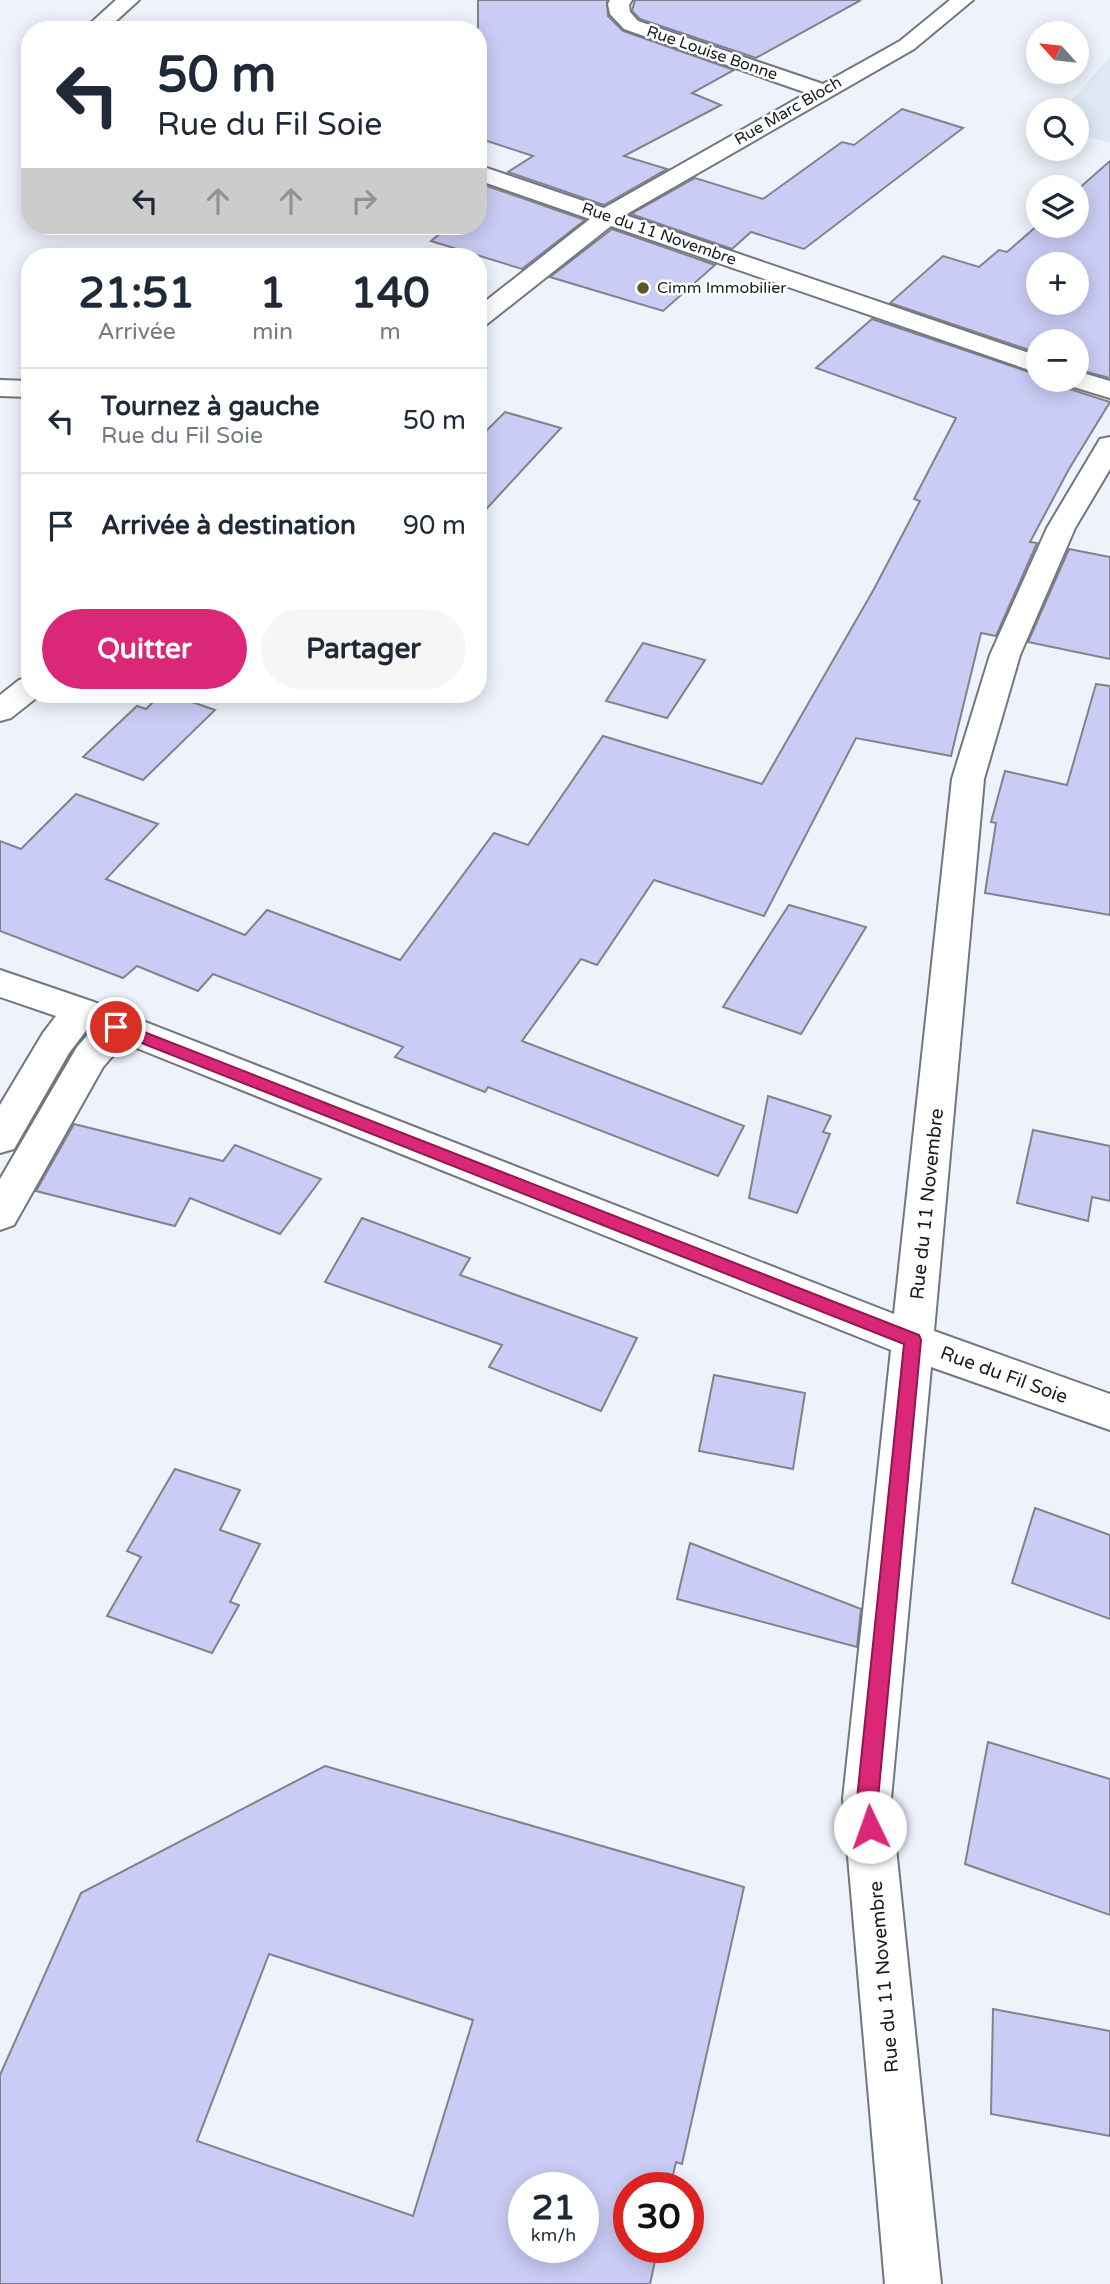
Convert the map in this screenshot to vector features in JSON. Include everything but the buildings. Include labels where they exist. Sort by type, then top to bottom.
[{"type":"street","points":[[104,21],[129,0]]},
{"type":"street","name":"Rue Louise Bonne","points":[[622,0],[618,4],[620,15],[631,25],[823,91]]},
{"type":"street","name":"Rue Marc Bloch","points":[[487,312],[607,216],[907,44],[963,0]]},
{"type":"street","name":"Rue du 11 Novembre","points":[[487,175],[1026,361]]},
{"type":"street","points":[[1089,383],[1110,390]]},
{"type":"street","points":[[0,388],[21,389]]},
{"type":"street","name":"Rue du 11 Novembre","points":[[913,2284],[867,1799],[968,779],[1005,655],[1061,528],[1110,445]]},
{"type":"street","points":[[0,711],[21,694]]},
{"type":"street","name":"Rue du Fil Soie","points":[[0,983],[81,1011],[954,1358],[1110,1412]]},
{"type":"street","points":[[0,1138],[56,1043],[81,1011]]},
{"type":"street","points":[[0,1214],[90,1057],[116,1027]]},
{"type":"shaded area","points":[[1110,57],[1110,143],[1089,137],[1089,98],[1074,98],[1089,84]]},
{"type":"place","name":"Cimm Immobilier","points":[[643,288]]},
{"type":"route","points":[[116,1027],[913,1340],[867,1799],[870,1827]]}]
